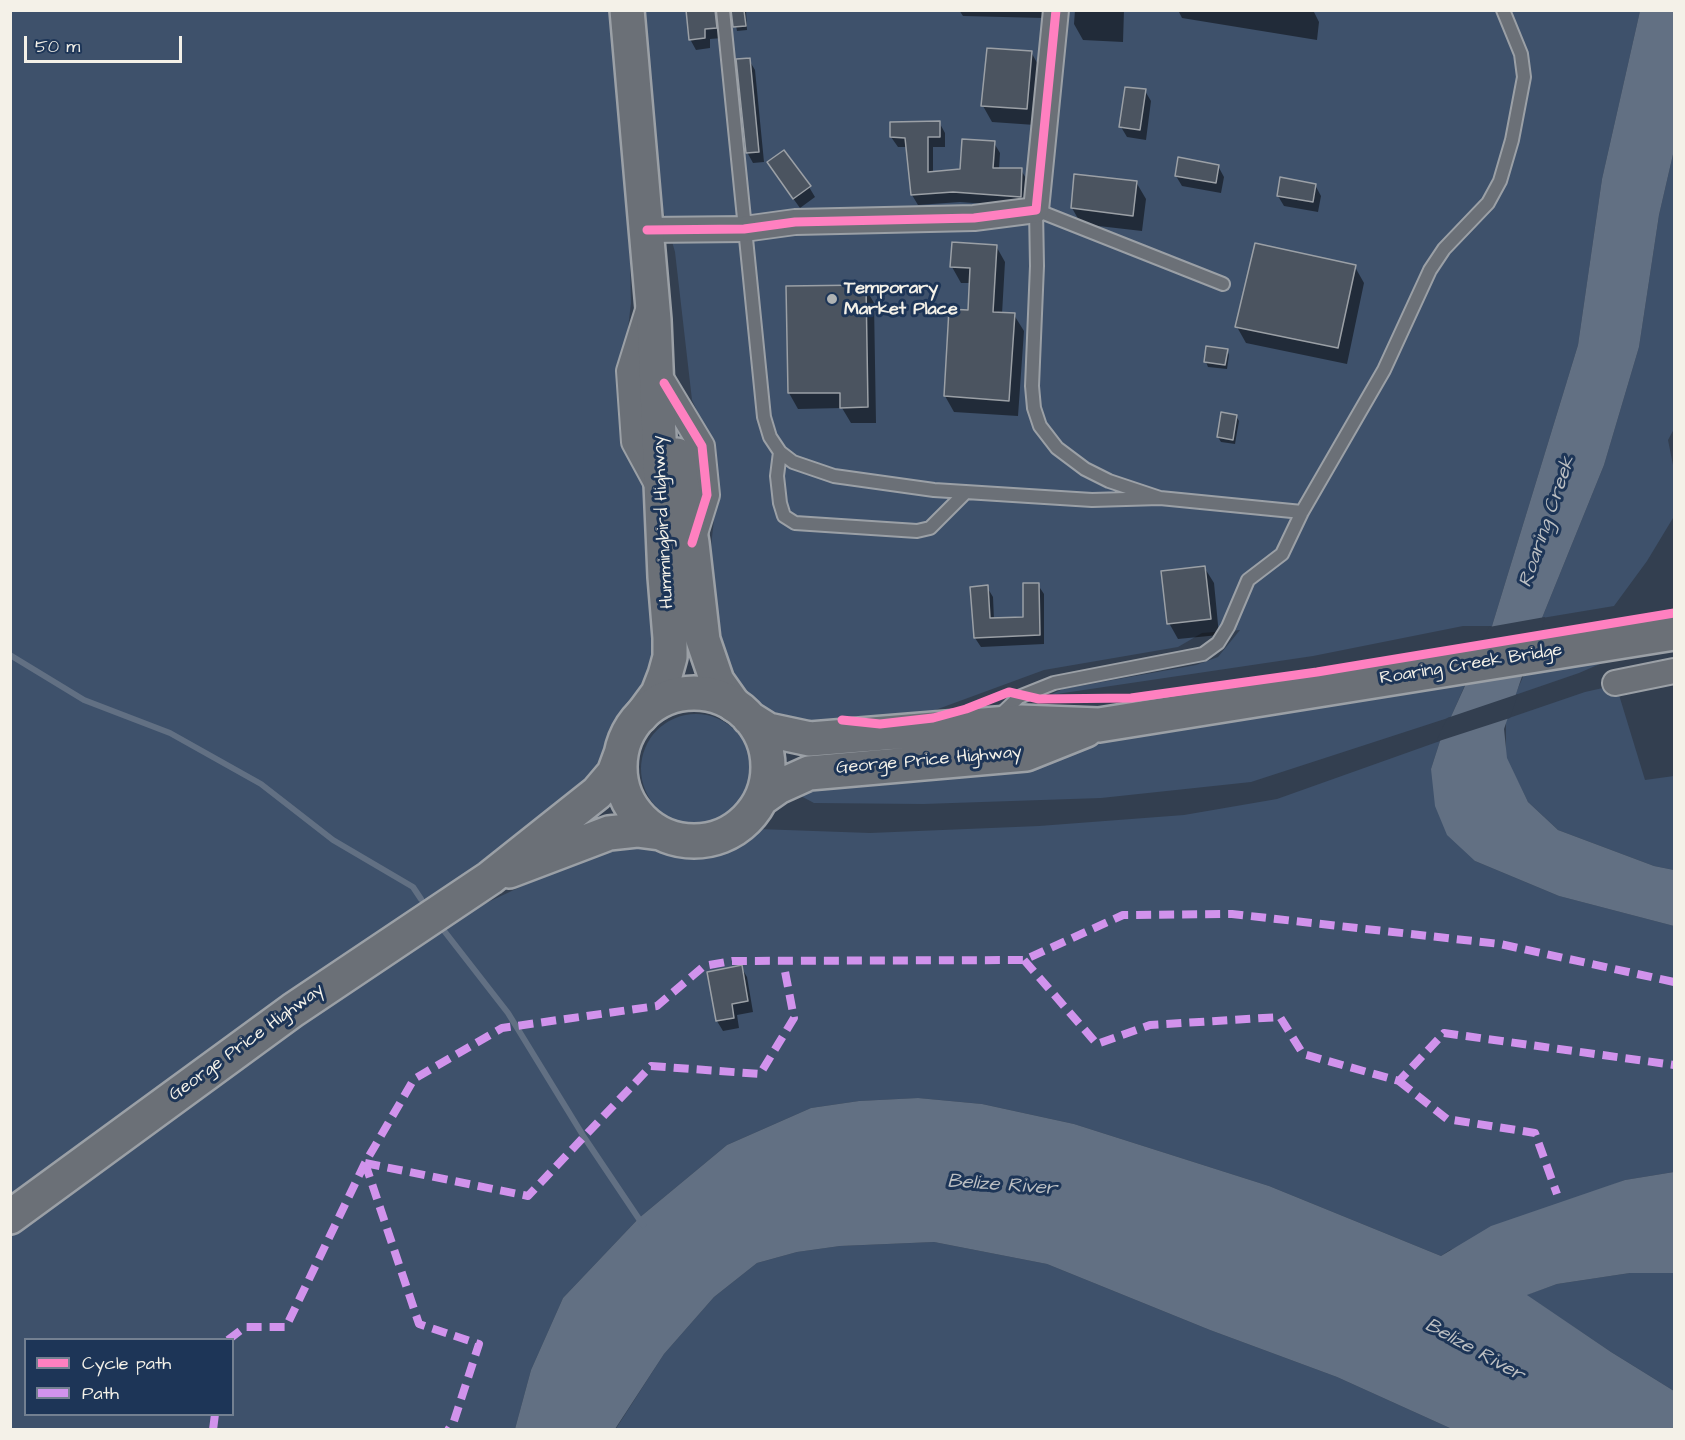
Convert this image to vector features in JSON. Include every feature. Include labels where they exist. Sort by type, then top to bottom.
[{"type":"main road","name":"Hummingbird Highway","points":[[627,10],[653,308],[670,657],[658,693],[641,716]]},
{"type":"main road","name":"Hummingbird Highway","points":[[653,308],[692,543],[703,640],[714,675],[742,712]]},
{"type":"main road","name":"Roaring Creek Bridge","points":[[1320,689],[1674,633]]},
{"type":"main road","name":"George Price Highway","points":[[742,712],[768,730],[810,739],[1021,722],[1099,724],[1320,689]]},
{"type":"main road","points":[[685,694],[711,695],[742,712],[757,728],[766,751],[768,775],[761,799],[738,827],[714,839],[686,841],[660,833],[641,819],[628,800],[621,777],[621,754],[627,735],[641,716],[661,701],[685,694]]},
{"type":"main road","name":"George Price Highway","points":[[761,799],[778,787],[809,773],[1026,754],[1099,724]]},
{"type":"main road","name":"George Price Highway","points":[[10,1217],[309,998],[490,878],[597,794],[614,773],[621,754]]},
{"type":"main road","name":"George Price Highway","points":[[490,878],[565,852],[609,833],[637,830],[660,833]]},
{"type":"street","points":[[647,230],[744,229],[795,222],[974,218],[1036,210],[1056,10]]},
{"type":"street","points":[[1615,683],[1674,671]]},
{"type":"lane","points":[[723,10],[764,417],[770,437],[780,452],[793,462],[834,476],[966,492],[1092,501],[1160,498]]},
{"type":"lane","points":[[992,724],[1019,697],[1054,684],[1203,654],[1218,643],[1228,627],[1248,580],[1256,571],[1282,554],[1289,544],[1302,513],[1384,370],[1430,270],[1444,249],[1488,203],[1500,181],[1512,140],[1524,77],[1521,54],[1503,10]]},
{"type":"lane","points":[[1224,284],[1036,210],[1037,266],[1032,386],[1034,408],[1040,426],[1057,448],[1085,469],[1109,481],[1160,498],[1222,507],[1302,513]]},
{"type":"lane","points":[[780,452],[777,476],[780,503],[784,516],[795,523],[819,527],[923,530],[938,522],[966,492]]},
{"type":"shaded area","points":[[11,11],[610,11],[621,125],[630,262],[631,303],[623,370],[644,476],[645,547],[650,559],[656,611],[653,668],[613,750],[592,779],[461,876],[11,1195]]},
{"type":"shaded area","points":[[642,11],[1640,11],[1602,179],[1578,345],[1492,626],[1463,626],[1313,656],[1050,695],[1063,689],[1196,665],[1218,657],[1240,630],[1202,633],[1178,647],[1044,670],[927,713],[819,722],[778,717],[752,702],[738,687],[719,652],[713,631],[711,547],[716,500],[712,444],[692,400],[675,252],[662,206]]},
{"type":"shaded area","points":[[1674,150],[1674,429],[1668,440],[1674,470],[1673,518],[1647,561],[1614,606],[1542,618],[1604,465],[1639,347],[1659,215]]},
{"type":"shaded area","points":[[1623,654],[1579,673],[1515,695],[1526,670]]},
{"type":"shaded area","points":[[1468,678],[1451,717],[1251,782],[1101,798],[923,804],[814,803],[797,794],[815,786],[1044,762],[1122,734]]},
{"type":"shaded area","points":[[1616,685],[1645,780],[1674,776],[1674,870],[1654,866],[1558,830],[1528,802],[1506,758],[1506,719],[1585,692]]},
{"type":"shaded area","points":[[696,714],[717,718],[735,730],[747,748],[751,769],[747,790],[735,808],[717,820],[696,824],[675,820],[657,808],[645,790],[641,769],[645,748],[657,730],[675,718]]},
{"type":"shaded area","points":[[1440,741],[1431,769],[1475,861],[1559,896],[1674,926],[1674,1172],[1625,1180],[1450,1250],[1441,1256],[1269,1186],[1074,1124],[982,1104],[918,1098],[859,1101],[811,1108],[727,1145],[639,1218],[563,1298],[531,1370],[515,1429],[11,1429],[10,1236],[282,1035],[467,912],[605,847],[653,845],[690,857],[710,857],[742,845],[758,829],[870,833],[1039,826],[1184,815],[1277,799]]},
{"type":"shaded area","points":[[934,1242],[1047,1264],[1210,1330],[1337,1377],[1452,1429],[615,1430],[664,1354],[714,1297],[757,1263],[797,1252],[840,1246]]},
{"type":"shaded area","points":[[1630,1273],[1674,1273],[1674,1391],[1526,1295],[1557,1284]]},
{"type":"water","name":"Roaring Creek","points":[[1640,11],[1674,11],[1674,150],[1659,215],[1639,347],[1604,465],[1542,618],[1504,729],[1507,758],[1528,802],[1558,830],[1654,866],[1674,870],[1674,926],[1559,896],[1475,861],[1447,835],[1435,806],[1431,769],[1440,741],[1492,626],[1578,345],[1602,179]]},
{"type":"water","name":"Belize River","points":[[918,1098],[982,1104],[1074,1124],[1269,1186],[1441,1256],[1491,1226],[1625,1180],[1674,1172],[1674,1273],[1630,1273],[1557,1284],[1527,1295],[1674,1391],[1674,1429],[1452,1429],[1337,1377],[1210,1330],[1047,1264],[934,1242],[840,1246],[797,1252],[757,1263],[714,1297],[664,1354],[615,1429],[515,1429],[531,1370],[563,1298],[639,1218],[727,1145],[811,1108],[859,1101]]},
{"type":"pier","points":[[1545,617],[1530,669],[1464,679],[1489,627]]},
{"type":"pier","points":[[1518,694],[1510,718],[1436,742],[1447,718]]},
{"type":"building","points":[[686,10],[715,10],[717,28],[705,29],[705,38],[689,40]]},
{"type":"building","points":[[731,10],[744,10],[746,26],[733,27]]},
{"type":"building","points":[[987,48],[1032,51],[1027,109],[981,106]]},
{"type":"building","points":[[750,58],[759,152],[746,153],[736,59]]},
{"type":"building","points":[[1125,87],[1146,89],[1140,130],[1119,127]]},
{"type":"building","points":[[940,121],[940,137],[928,137],[928,172],[960,169],[962,139],[995,141],[993,168],[1022,168],[1021,197],[953,192],[911,195],[905,138],[890,137],[890,122]]},
{"type":"building","points":[[784,150],[811,186],[793,199],[767,162]]},
{"type":"building","points":[[1178,157],[1219,165],[1216,183],[1175,176]]},
{"type":"building","points":[[1074,174],[1137,181],[1133,216],[1071,208]]},
{"type":"building","points":[[1280,177],[1316,184],[1313,202],[1277,196]]},
{"type":"building","points":[[952,242],[997,245],[993,312],[1015,313],[1009,401],[944,396],[949,309],[968,310],[970,268],[950,267]]},
{"type":"building","points":[[1255,243],[1356,265],[1338,348],[1235,327]]},
{"type":"building","points":[[866,285],[868,407],[840,408],[840,393],[788,393],[786,286]]},
{"type":"building","points":[[1206,346],[1228,349],[1225,365],[1204,362]]},
{"type":"building","points":[[1221,412],[1237,415],[1233,440],[1217,437]]},
{"type":"building","points":[[1205,566],[1211,619],[1167,624],[1161,571]]},
{"type":"building","points":[[1023,583],[1039,583],[1040,635],[974,638],[970,587],[988,585],[990,618],[1023,617]]},
{"type":"building","points":[[742,965],[748,1001],[732,1004],[734,1018],[716,1021],[707,972]]},
{"type":"waterway","points":[[10,655],[84,700],[170,733],[261,784],[333,840],[413,887],[421,899]]},
{"type":"waterway","points":[[445,932],[508,1013],[584,1137],[643,1225]]},
{"type":"marked path","points":[[231,1338],[245,1327],[286,1327],[365,1163],[414,1079],[502,1028],[657,1006],[704,966],[732,961],[1024,960],[1123,915],[1232,914],[1500,944],[1674,982]]},
{"type":"marked path","points":[[1024,960],[1097,1044],[1150,1025],[1280,1017],[1303,1054],[1399,1081],[1444,1033],[1674,1065]]},
{"type":"marked path","points":[[365,1163],[528,1196],[651,1066],[760,1074],[794,1018],[783,961]]},
{"type":"marked path","points":[[1399,1081],[1447,1119],[1535,1133],[1557,1194]]},
{"type":"marked path","points":[[365,1163],[419,1324],[479,1344],[454,1421],[448,1430]]},
{"type":"marked path","points":[[213,1430],[215,1416]]},
{"type":"cycle path","points":[[647,230],[744,229],[795,222],[974,218],[1036,210],[1056,10]]},
{"type":"cycle path","points":[[664,383],[702,446],[707,495],[692,543]]},
{"type":"cycle path","points":[[842,720],[880,724],[933,718],[966,709],[1009,692],[1039,699],[1131,698],[1317,672],[1674,613]]},
{"type":"place","name":"Temporary Market Place","points":[[832,299]]}]
